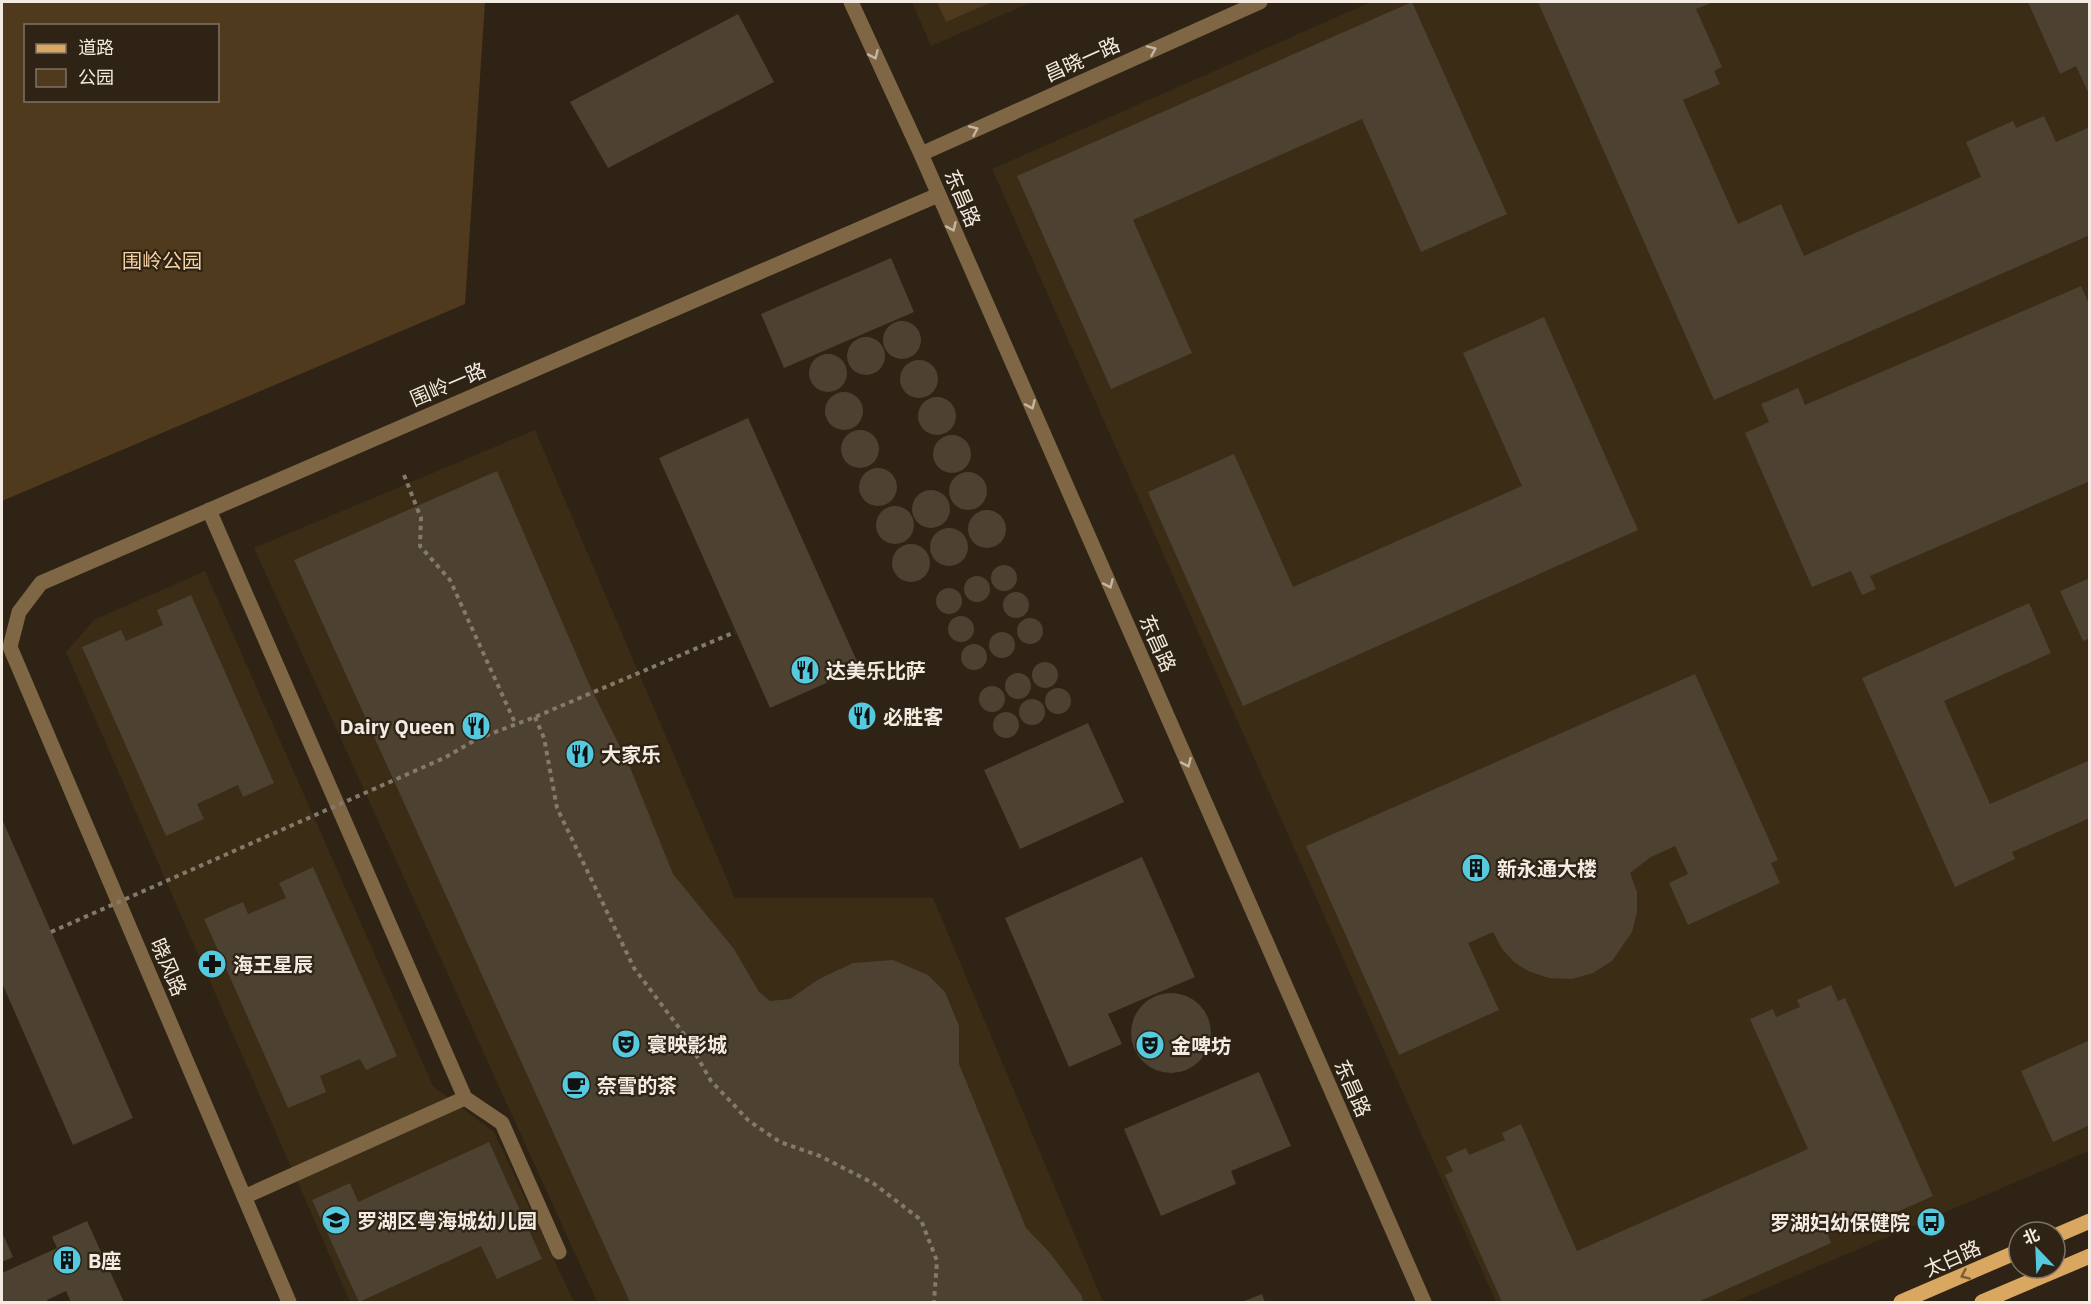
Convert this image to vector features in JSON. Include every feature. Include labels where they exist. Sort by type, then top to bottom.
[{"type":"main road","points":[[2067,1231],[2090,1221]]},
{"type":"main road","name":"太白路","points":[[1901,1302],[2007,1256]]},
{"type":"main road","points":[[1982,1302],[2090,1256]]},
{"type":"street","name":"东昌路","points":[[851,2],[921,154],[1424,1302]]},
{"type":"street","name":"昌晓一路","points":[[921,154],[1260,2]]},
{"type":"street","name":"围岭一路","points":[[10,647],[19,612],[42,583],[938,195]]},
{"type":"street","points":[[209,510],[465,1098],[502,1123],[559,1252]]},
{"type":"street","name":"晓风路","points":[[10,647],[289,1302]]},
{"type":"street","points":[[244,1197],[465,1098]]},
{"type":"path","points":[[404,475],[421,518],[420,546],[450,580],[516,725]]},
{"type":"path","points":[[51,932],[444,758],[477,739],[516,725],[735,632]]},
{"type":"path","points":[[535,717],[544,738],[557,808],[634,968],[686,1037],[711,1081],[749,1121],[780,1142],[820,1156],[873,1183],[921,1220],[937,1261],[934,1302]]},
{"type":"shaded area","points":[[912,2],[1032,2],[931,46]]},
{"type":"shaded area","points":[[1371,2],[2089,2],[2089,1151],[1734,1302],[1496,1302],[992,169]]},
{"type":"shaded area","points":[[535,430],[735,898],[933,898],[1103,1302],[597,1302],[254,548]]},
{"type":"shaded area","points":[[205,571],[433,1086],[494,1132],[574,1302],[350,1302],[66,652],[94,620]]},
{"type":"green space","name":"围岭公园","points":[[2,2],[485,2],[465,304],[2,501]]},
{"type":"green space","points":[[937,2],[992,2],[946,22]]},
{"type":"building","points":[[1412,2],[1507,214],[1421,252],[1362,119],[1133,220],[1192,353],[1111,389],[1017,176]]},
{"type":"building","points":[[1538,2],[1714,2],[1696,9],[1722,67],[1714,71],[1720,84],[1683,100],[1738,224],[1781,204],[1804,256],[1981,177],[1966,142],[2013,121],[2016,128],[2044,116],[2056,142],[2090,127],[2090,235],[1714,400]]},
{"type":"building","points":[[2028,2],[2090,2],[2090,96],[2076,66],[2060,74]]},
{"type":"building","points":[[738,14],[774,82],[608,168],[570,102]]},
{"type":"building","points":[[891,258],[914,312],[784,368],[761,314]]},
{"type":"building","points":[[2081,286],[2090,306],[2090,481],[1870,576],[1876,589],[1862,595],[1851,571],[1812,587],[1745,433],[1769,422],[1761,404],[1798,388],[1805,405]]},
{"type":"building","points":[[1544,317],[1638,530],[1243,706],[1148,492],[1234,454],[1293,587],[1522,486],[1463,353]]},
{"type":"building","points":[[902,321],[915,327],[921,340],[915,353],[902,359],[889,353],[883,340],[889,327]]},
{"type":"building","points":[[866,337],[879,343],[885,356],[879,369],[866,375],[853,369],[847,356],[853,343]]},
{"type":"building","points":[[828,354],[841,360],[847,373],[841,386],[828,392],[815,386],[809,373],[815,360]]},
{"type":"building","points":[[919,360],[932,366],[938,379],[932,392],[919,398],[906,392],[900,379],[906,366]]},
{"type":"building","points":[[844,392],[857,398],[863,411],[857,424],[844,430],[831,424],[825,411],[831,398]]},
{"type":"building","points":[[937,397],[950,403],[956,416],[950,429],[937,435],[924,429],[918,416],[924,403]]},
{"type":"building","points":[[748,418],[860,668],[770,708],[659,458]]},
{"type":"building","points":[[860,430],[873,436],[879,449],[873,462],[860,468],[847,462],[841,449],[847,436]]},
{"type":"building","points":[[952,435],[965,441],[971,454],[965,467],[952,473],[939,467],[933,454],[939,441]]},
{"type":"building","points":[[878,468],[891,474],[897,487],[891,500],[878,506],[865,500],[859,487],[865,474]]},
{"type":"building","points":[[497,471],[589,684],[629,765],[673,874],[734,949],[759,992],[770,1001],[790,999],[819,979],[853,963],[893,960],[928,975],[945,992],[959,1026],[959,1064],[1026,1228],[1050,1253],[1082,1296],[1083,1302],[630,1302],[294,560]]},
{"type":"building","points":[[968,472],[981,478],[987,491],[981,504],[968,510],[955,504],[949,491],[955,478]]},
{"type":"building","points":[[931,490],[944,496],[950,509],[944,522],[931,528],[918,522],[912,509],[918,496]]},
{"type":"building","points":[[895,506],[908,512],[914,525],[908,538],[895,544],[882,538],[876,525],[882,512]]},
{"type":"building","points":[[987,510],[1000,516],[1006,529],[1000,542],[987,548],[974,542],[968,529],[974,516]]},
{"type":"building","points":[[949,528],[962,534],[968,547],[962,560],[949,566],[936,560],[930,547],[936,534]]},
{"type":"building","points":[[911,544],[924,550],[930,563],[924,576],[911,582],[898,576],[892,563],[898,550]]},
{"type":"building","points":[[1004,565],[1013,569],[1017,578],[1013,587],[1004,591],[995,587],[991,578],[995,569]]},
{"type":"building","points":[[977,576],[986,580],[990,589],[986,598],[977,602],[968,598],[964,589],[968,580]]},
{"type":"building","points":[[2090,578],[2090,638],[2083,641],[2060,591]]},
{"type":"building","points":[[949,588],[958,592],[962,601],[958,610],[949,614],[940,610],[936,601],[940,592]]},
{"type":"building","points":[[1016,592],[1025,596],[1029,605],[1025,614],[1016,618],[1007,614],[1003,605],[1007,596]]},
{"type":"building","points":[[191,595],[274,783],[243,797],[238,785],[197,804],[204,819],[166,836],[82,647],[121,630],[126,641],[163,625],[157,610]]},
{"type":"building","points":[[2029,603],[2051,653],[1944,701],[1990,804],[2090,760],[2090,818],[2012,852],[2015,859],[1955,887],[1862,678]]},
{"type":"building","points":[[961,616],[971,619],[974,629],[971,639],[961,642],[951,639],[948,629],[951,619]]},
{"type":"building","points":[[1030,618],[1039,622],[1043,631],[1039,640],[1030,644],[1021,640],[1017,631],[1021,622]]},
{"type":"building","points":[[1002,632],[1011,636],[1015,645],[1011,654],[1002,658],[993,654],[989,645],[993,636]]},
{"type":"building","points":[[974,644],[983,648],[987,657],[983,666],[974,670],[965,666],[961,657],[965,648]]},
{"type":"building","points":[[1045,662],[1054,666],[1058,675],[1054,684],[1045,688],[1036,684],[1032,675],[1036,666]]},
{"type":"building","points":[[1018,673],[1027,677],[1031,686],[1027,695],[1018,699],[1009,695],[1005,686],[1009,677]]},
{"type":"building","name":"新永通大楼","points":[[1695,674],[1778,860],[1771,863],[1780,883],[1688,925],[1669,883],[1688,874],[1675,846],[1651,857],[1630,873],[1637,892],[1637,912],[1632,932],[1612,961],[1593,973],[1572,979],[1549,978],[1528,971],[1514,962],[1502,949],[1493,932],[1468,943],[1499,1010],[1399,1055],[1306,846]]},
{"type":"building","points":[[992,686],[1001,690],[1005,699],[1001,708],[992,712],[983,708],[979,699],[983,690]]},
{"type":"building","points":[[1058,688],[1067,692],[1071,701],[1067,710],[1058,714],[1049,710],[1045,701],[1049,692]]},
{"type":"building","points":[[1032,699],[1041,703],[1045,712],[1041,721],[1032,725],[1023,721],[1019,712],[1023,703]]},
{"type":"building","points":[[1006,712],[1015,716],[1019,725],[1015,734],[1006,738],[997,734],[993,725],[997,716]]},
{"type":"building","points":[[1088,723],[1124,802],[1020,849],[984,770]]},
{"type":"building","points":[[2,819],[133,1118],[73,1145],[2,983]]},
{"type":"building","points":[[1142,857],[1195,977],[1108,1014],[1122,1044],[1069,1067],[1005,918]]},
{"type":"building","points":[[313,867],[397,1056],[366,1070],[360,1059],[320,1076],[326,1092],[288,1108],[204,919],[243,902],[248,914],[286,898],[279,883]]},
{"type":"building","points":[[1831,985],[1838,1001],[1845,998],[1933,1196],[1845,1235],[1842,1229],[1828,1235],[1831,1243],[1698,1302],[1502,1302],[1445,1175],[1453,1171],[1446,1157],[1466,1148],[1469,1155],[1505,1140],[1502,1133],[1521,1124],[1577,1251],[1808,1149],[1750,1019],[1773,1009],[1776,1017],[1800,1007],[1797,1000]]},
{"type":"building","points":[[1171,993],[1186,996],[1199,1005],[1208,1018],[1211,1033],[1208,1048],[1199,1061],[1186,1070],[1171,1073],[1156,1070],[1143,1061],[1134,1048],[1131,1033],[1134,1018],[1143,1005],[1156,996]]},
{"type":"building","points":[[2090,1040],[2090,1125],[2053,1142],[2021,1071]]},
{"type":"building","points":[[1259,1072],[1291,1146],[1231,1171],[1236,1184],[1161,1216],[1124,1129]]},
{"type":"building","points":[[489,1142],[542,1259],[497,1279],[481,1246],[359,1302],[312,1200],[350,1183],[358,1202]]},
{"type":"building","name":"B座","points":[[87,1221],[124,1302],[71,1302],[66,1291],[47,1300],[48,1302],[2,1302],[2,1273],[57,1248],[52,1237]]},
{"type":"building","points":[[2,1232],[13,1257],[2,1262]]},
{"type":"building","points":[[1262,1294],[1265,1302],[1242,1302]]},
{"type":"place","name":"达美乐比萨","points":[[805,670]]},
{"type":"place","name":"必胜客","points":[[862,716]]},
{"type":"place","name":"Dairy Queen","points":[[476,726]]},
{"type":"place","name":"大家乐","points":[[580,754]]},
{"type":"place","name":"新永通大楼","points":[[1476,868]]},
{"type":"place","name":"海王星辰","points":[[212,964]]},
{"type":"place","name":"寰映影城","points":[[626,1044]]},
{"type":"place","name":"金啤坊","points":[[1150,1045]]},
{"type":"place","name":"奈雪的茶","points":[[576,1085]]},
{"type":"place","name":"罗湖区粤海城幼儿园","points":[[336,1220]]},
{"type":"place","name":"罗湖妇幼保健院","points":[[1931,1222]]},
{"type":"place","name":"B座","points":[[67,1260]]}]
